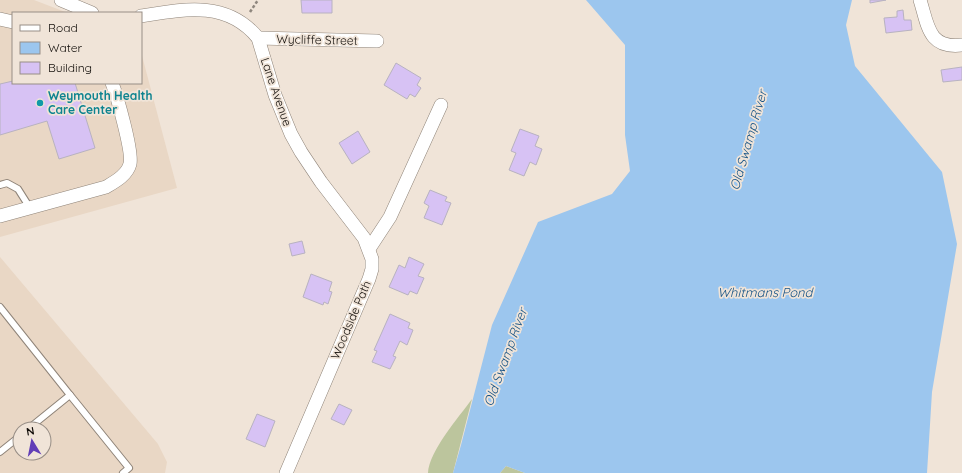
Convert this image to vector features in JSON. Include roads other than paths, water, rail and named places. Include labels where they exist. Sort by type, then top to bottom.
[{"type":"street","points":[[61,0],[90,12]]},
{"type":"street","points":[[920,0],[930,33],[933,37],[944,45],[962,46]]},
{"type":"street","name":"Lane Avenue","points":[[142,16],[191,8],[204,8],[220,11],[233,16],[252,30],[258,38],[275,95],[291,134],[321,182],[358,228],[369,249]]},
{"type":"street","points":[[0,18],[12,22]]},
{"type":"street","name":"Wycliffe Street","points":[[258,38],[377,41]]},
{"type":"street","points":[[0,216],[106,186],[121,179],[130,164],[129,145],[112,84]]},
{"type":"street","points":[[369,249],[390,217],[442,104]]},
{"type":"street","name":"Woodside Path","points":[[286,473],[370,278],[372,264],[369,249]]},
{"type":"lane","points":[[0,185],[7,183],[18,189],[30,208]]},
{"type":"lane","points":[[0,307],[129,468],[123,473]]},
{"type":"lane","points":[[38,421],[70,395]]},
{"type":"lane","points":[[0,452],[12,442]]},
{"type":"water","name":"Whitmans Pond","points":[[586,0],[852,0],[846,25],[855,66],[942,172],[957,244],[932,392],[927,473],[525,473],[506,466],[500,473],[453,473],[492,325],[538,222],[612,194],[630,171],[625,135],[625,45]]},
{"type":"place","name":"Weymouth Health Care Center","points":[[40,103]]},
{"type":"water label","name":"Old Swamp River","points":[[748,140]]},
{"type":"water label","name":"Old Swamp River","points":[[505,357]]}]
